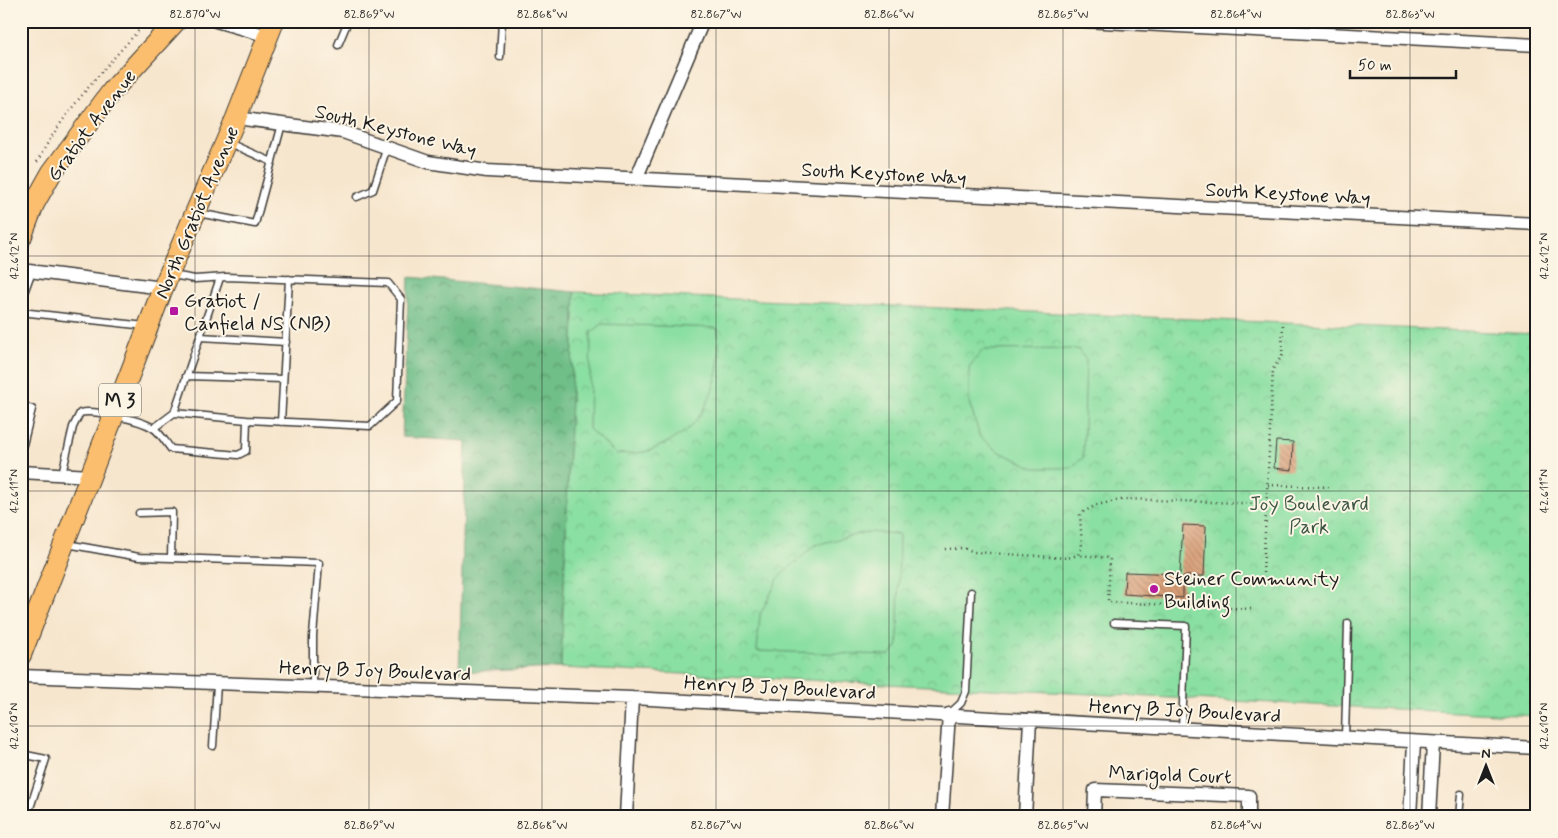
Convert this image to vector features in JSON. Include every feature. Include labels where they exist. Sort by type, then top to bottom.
[{"type":"main road","name":"Gratiot Avenue","points":[[21,238],[34,204],[52,172],[112,91],[176,21]]},
{"type":"main road","name":"North Gratiot Avenue","points":[[21,655],[166,282],[236,118],[271,29]]},
{"type":"street","points":[[216,21],[271,29]]},
{"type":"street","points":[[636,179],[703,21]]},
{"type":"street","points":[[1085,21],[1537,45]]},
{"type":"street","name":"South Keystone Way","points":[[236,118],[343,132],[428,162],[487,171],[1537,224]]},
{"type":"street","points":[[27,271],[166,282]]},
{"type":"street","points":[[21,472],[91,476]]},
{"type":"street","name":"Henry B Joy Boulevard","points":[[21,676],[632,698],[949,714],[1537,748]]},
{"type":"street","points":[[626,817],[632,698]]},
{"type":"street","points":[[942,817],[949,714]]},
{"type":"street","points":[[1025,817],[1030,720]]},
{"type":"street","points":[[1410,817],[1414,742]]},
{"type":"street","points":[[1429,817],[1433,743]]},
{"type":"street","name":"Marigold Court","points":[[1094,817],[1096,790],[1249,796],[1249,817]]},
{"type":"lane","points":[[338,45],[348,21]]},
{"type":"lane","points":[[500,57],[502,21]]},
{"type":"lane","points":[[195,213],[255,224],[282,124]]},
{"type":"lane","points":[[225,142],[272,162]]},
{"type":"lane","points":[[357,197],[372,190],[387,147]]},
{"type":"lane","points":[[21,301],[27,271]]},
{"type":"lane","points":[[166,282],[226,276],[388,283],[401,299],[397,401],[370,426],[247,420],[174,414]]},
{"type":"lane","points":[[154,428],[174,414],[220,278]]},
{"type":"lane","points":[[281,422],[289,279]]},
{"type":"lane","points":[[21,312],[149,326]]},
{"type":"lane","points":[[200,337],[286,342]]},
{"type":"lane","points":[[186,376],[284,379]]},
{"type":"lane","points":[[21,405],[32,408],[21,453]]},
{"type":"lane","points":[[62,474],[73,427],[80,412],[87,411],[114,415],[154,428],[171,449],[238,455],[246,451],[247,420]]},
{"type":"lane","points":[[139,513],[172,512],[171,558]]},
{"type":"lane","points":[[66,543],[139,557],[319,563],[313,636],[313,687]]},
{"type":"lane","points":[[949,714],[961,703],[966,691],[971,592]]},
{"type":"lane","points":[[1114,623],[1186,626],[1182,728]]},
{"type":"lane","points":[[1344,738],[1348,623]]},
{"type":"lane","points":[[213,746],[217,684]]},
{"type":"lane","points":[[21,754],[46,759],[27,817]]},
{"type":"lane","points":[[1459,817],[1461,794]]},
{"type":"path","points":[[34,168],[55,133],[93,81],[147,21]]},
{"type":"path","points":[[1263,573],[1273,369],[1282,356],[1283,323]]},
{"type":"path","points":[[1268,485],[1329,487]]},
{"type":"path","points":[[1078,555],[1082,547],[1080,514],[1096,505],[1125,499],[1267,504]]},
{"type":"path","points":[[945,549],[963,548],[975,552],[1067,558],[1078,555],[1110,558],[1108,602],[1251,609]]},
{"type":"green space","points":[[409,277],[575,292],[561,668],[459,672],[466,441],[402,437]]},
{"type":"green space","name":"Joy Boulevard Park","points":[[575,292],[1537,334],[1537,716],[561,668]]},
{"type":"green space","points":[[602,324],[717,328],[719,354],[715,382],[704,408],[688,429],[670,441],[651,450],[638,453],[616,454],[589,429],[591,333]]},
{"type":"green space","points":[[1078,349],[1086,360],[1083,458],[1070,468],[1034,468],[998,451],[980,437],[969,402],[969,367],[983,350]]},
{"type":"green space","points":[[866,532],[899,534],[898,645],[890,655],[757,651],[760,615],[779,577],[815,545]]},
{"type":"building","points":[[1276,441],[1293,442],[1292,470],[1274,468]]},
{"type":"building","points":[[1183,525],[1206,526],[1204,576],[1183,576],[1183,598],[1124,594],[1125,572],[1180,574]]},
{"type":"place","name":"Gratiot / Canfield NS (NB)","points":[[174,311]]},
{"type":"place","name":"Steiner Community Building","points":[[1154,589]]}]
